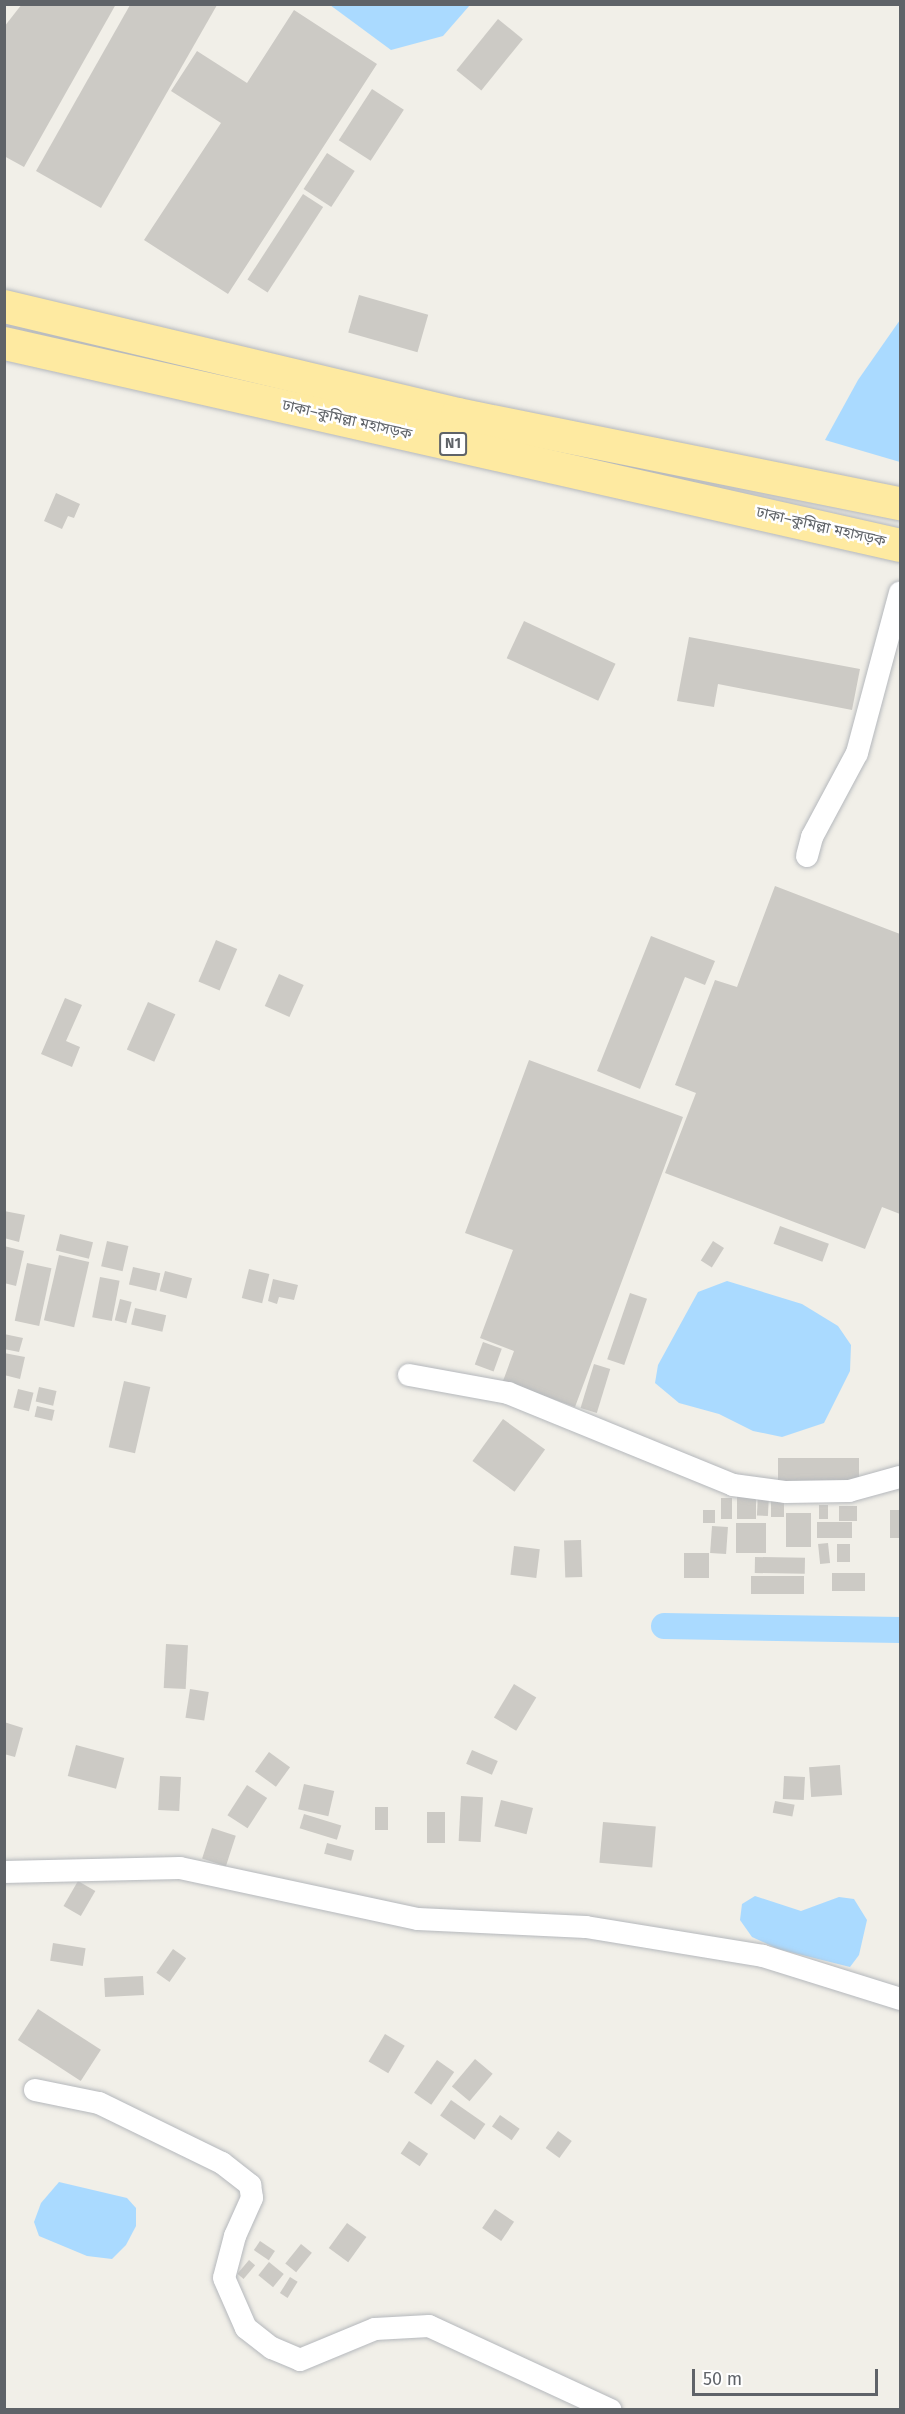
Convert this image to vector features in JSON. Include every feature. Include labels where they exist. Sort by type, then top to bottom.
[{"type":"highway","name":"ঢাকা–কুমিল্লা মহাসড়ক","points":[[4,306],[457,414],[900,503]]},
{"type":"highway","name":"ঢাকা–কুমিল্লা মহাসড়ক","points":[[4,343],[900,545]]},
{"type":"street","points":[[807,856],[812,837],[857,753],[900,593]]},
{"type":"street","points":[[409,1375],[508,1393],[734,1485],[785,1492],[849,1491],[900,1478]]},
{"type":"street","points":[[4,1872],[180,1868],[418,1919],[586,1927],[762,1956],[900,1999]]},
{"type":"street","points":[[35,2090],[99,2103],[222,2163],[250,2185],[252,2198],[235,2236],[224,2278],[246,2328],[272,2348],[300,2360],[375,2329],[429,2326],[611,2409]]},
{"type":"water","points":[[330,5],[470,5],[443,36],[391,50]]},
{"type":"water","points":[[900,320],[900,462],[825,440],[858,380]]},
{"type":"water","points":[[727,1281],[802,1304],[838,1326],[851,1345],[850,1371],[824,1423],[782,1437],[753,1431],[719,1414],[679,1403],[655,1383],[658,1365],[698,1292]]},
{"type":"water","points":[[755,1896],[801,1911],[839,1897],[854,1899],[867,1920],[859,1955],[850,1967],[778,1949],[752,1937],[740,1920],[742,1904]]},
{"type":"water","points":[[59,2182],[127,2198],[136,2208],[136,2226],[126,2245],[112,2259],[87,2256],[39,2236],[34,2222],[41,2203]]},
{"type":"building","points":[[22,4],[116,4],[24,167],[4,156],[4,27]]},
{"type":"building","points":[[130,5],[217,5],[101,208],[36,171]]},
{"type":"building","points":[[294,10],[377,64],[228,294],[144,240],[221,123],[171,91],[197,51],[247,83]]},
{"type":"building","points":[[498,19],[523,39],[481,90],[456,70]]},
{"type":"building","points":[[372,89],[404,110],[371,161],[339,140]]},
{"type":"building","points":[[327,153],[355,171],[331,207],[304,189]]},
{"type":"building","points":[[303,194],[323,207],[268,293],[247,280]]},
{"type":"building","points":[[359,295],[428,315],[417,352],[348,332]]},
{"type":"building","points":[[56,493],[80,504],[74,518],[68,516],[62,529],[44,521]]},
{"type":"building","points":[[524,621],[616,664],[598,701],[507,658]]},
{"type":"building","points":[[689,637],[860,669],[852,710],[718,684],[714,707],[677,701]]},
{"type":"building","points":[[775,886],[900,934],[900,1214],[882,1207],[865,1249],[665,1173],[696,1093],[675,1085],[715,980],[737,987]]},
{"type":"building","points":[[651,936],[715,961],[705,985],[685,977],[640,1089],[597,1071]]},
{"type":"building","points":[[216,940],[237,949],[220,990],[198,981]]},
{"type":"building","points":[[279,974],[304,985],[289,1017],[265,1006]]},
{"type":"building","points":[[65,998],[82,1005],[66,1041],[80,1047],[72,1067],[41,1054]]},
{"type":"building","points":[[148,1002],[175,1014],[154,1062],[127,1050]]},
{"type":"building","points":[[529,1060],[683,1117],[575,1407],[503,1381],[514,1351],[480,1338],[513,1250],[465,1233]]},
{"type":"building","points":[[4,1211],[25,1215],[19,1242],[4,1238]]},
{"type":"building","points":[[780,1226],[829,1244],[822,1262],[774,1244]]},
{"type":"building","points":[[60,1234],[93,1242],[89,1259],[56,1250]]},
{"type":"building","points":[[107,1241],[128,1246],[123,1271],[101,1266]]},
{"type":"building","points":[[713,1241],[724,1248],[712,1267],[701,1261]]},
{"type":"building","points":[[4,1246],[24,1251],[16,1286],[4,1283]]},
{"type":"building","points":[[59,1255],[89,1262],[74,1327],[44,1320]]},
{"type":"building","points":[[27,1263],[51,1268],[39,1326],[15,1321]]},
{"type":"building","points":[[133,1267],[160,1273],[156,1291],[129,1285]]},
{"type":"building","points":[[249,1269],[269,1274],[262,1303],[242,1298]]},
{"type":"building","points":[[165,1271],[192,1278],[187,1299],[160,1291]]},
{"type":"building","points":[[100,1277],[120,1281],[112,1321],[92,1317]]},
{"type":"building","points":[[273,1279],[298,1285],[294,1300],[279,1297],[277,1304],[268,1301]]},
{"type":"building","points":[[630,1293],[647,1299],[624,1365],[607,1359]]},
{"type":"building","points":[[120,1299],[132,1302],[126,1323],[115,1320]]},
{"type":"building","points":[[135,1308],[166,1315],[162,1332],[131,1325]]},
{"type":"building","points":[[4,1334],[23,1338],[19,1352],[4,1349]]},
{"type":"building","points":[[483,1342],[502,1349],[494,1371],[475,1365]]},
{"type":"building","points":[[4,1353],[25,1357],[20,1379],[4,1375]]},
{"type":"building","points":[[594,1364],[610,1369],[597,1413],[581,1408]]},
{"type":"building","points":[[124,1381],[150,1387],[135,1453],[109,1447]]},
{"type":"building","points":[[39,1387],[57,1391],[53,1406],[36,1402]]},
{"type":"building","points":[[18,1389],[34,1393],[29,1411],[13,1407]]},
{"type":"building","points":[[37,1406],[55,1410],[52,1421],[35,1417]]},
{"type":"building","points":[[503,1419],[545,1450],[515,1492],[472,1461]]},
{"type":"building","points":[[778,1458],[859,1458],[859,1482],[778,1482]]},
{"type":"building","points":[[758,1494],[769,1495],[768,1516],[757,1515]]},
{"type":"building","points":[[737,1495],[756,1495],[756,1519],[737,1519]]},
{"type":"building","points":[[721,1498],[732,1498],[732,1519],[721,1519]]},
{"type":"building","points":[[771,1498],[784,1498],[784,1517],[771,1517]]},
{"type":"building","points":[[819,1505],[828,1505],[828,1519],[819,1519]]},
{"type":"building","points":[[839,1506],[857,1506],[857,1521],[839,1521]]},
{"type":"building","points":[[703,1510],[715,1510],[715,1523],[703,1523]]},
{"type":"building","points":[[890,1510],[900,1510],[900,1538],[890,1538]]},
{"type":"building","points":[[786,1513],[811,1513],[811,1547],[786,1547]]},
{"type":"building","points":[[817,1522],[852,1522],[852,1538],[817,1538]]},
{"type":"building","points":[[736,1523],[766,1523],[766,1553],[736,1553]]},
{"type":"building","points":[[712,1526],[728,1527],[726,1554],[710,1553]]},
{"type":"building","points":[[581,1540],[582,1577],[565,1578],[564,1541]]},
{"type":"building","points":[[828,1543],[830,1563],[820,1564],[818,1544]]},
{"type":"building","points":[[837,1544],[850,1544],[850,1562],[837,1562]]},
{"type":"building","points":[[514,1546],[540,1549],[536,1578],[510,1575]]},
{"type":"building","points":[[684,1553],[709,1553],[709,1578],[684,1578]]},
{"type":"building","points":[[755,1557],[805,1558],[805,1574],[755,1573]]},
{"type":"building","points":[[832,1573],[865,1573],[865,1591],[832,1591]]},
{"type":"building","points":[[751,1576],[804,1576],[804,1594],[751,1594]]},
{"type":"building","points":[[166,1644],[188,1645],[186,1689],[164,1688]]},
{"type":"building","points":[[514,1684],[536,1697],[516,1731],[494,1717]]},
{"type":"building","points":[[190,1689],[209,1692],[204,1721],[185,1718]]},
{"type":"building","points":[[4,1722],[23,1728],[15,1757],[4,1754]]},
{"type":"building","points":[[76,1745],[124,1758],[116,1789],[68,1776]]},
{"type":"building","points":[[472,1750],[498,1761],[492,1775],[466,1764]]},
{"type":"building","points":[[269,1752],[290,1767],[276,1787],[255,1771]]},
{"type":"building","points":[[840,1765],[842,1795],[811,1797],[809,1767]]},
{"type":"building","points":[[160,1776],[181,1777],[179,1811],[158,1810]]},
{"type":"building","points":[[784,1776],[805,1777],[804,1800],[783,1799]]},
{"type":"building","points":[[304,1784],[334,1791],[328,1816],[298,1809]]},
{"type":"building","points":[[247,1785],[267,1798],[248,1828],[227,1815]]},
{"type":"building","points":[[461,1796],[483,1797],[481,1842],[459,1841]]},
{"type":"building","points":[[501,1800],[533,1808],[526,1834],[494,1826]]},
{"type":"building","points":[[775,1801],[795,1805],[792,1817],[773,1813]]},
{"type":"building","points":[[375,1807],[388,1807],[388,1830],[375,1830]]},
{"type":"building","points":[[427,1812],[445,1812],[445,1843],[427,1843]]},
{"type":"building","points":[[304,1814],[341,1825],[337,1840],[300,1828]]},
{"type":"building","points":[[603,1822],[656,1827],[652,1867],[599,1863]]},
{"type":"building","points":[[212,1828],[236,1836],[226,1866],[202,1858]]},
{"type":"building","points":[[327,1843],[354,1850],[351,1861],[324,1854]]},
{"type":"building","points":[[78,1881],[95,1891],[81,1916],[64,1906]]},
{"type":"building","points":[[53,1943],[86,1948],[83,1966],[50,1961]]},
{"type":"building","points":[[173,1949],[186,1958],[169,1982],[156,1973]]},
{"type":"building","points":[[143,1976],[144,1995],[105,1997],[104,1978]]},
{"type":"building","points":[[38,2009],[101,2050],[81,2081],[18,2040]]},
{"type":"building","points":[[385,2034],[405,2046],[388,2073],[369,2061]]},
{"type":"building","points":[[475,2059],[493,2074],[469,2101],[452,2087]]},
{"type":"building","points":[[437,2060],[454,2072],[431,2105],[414,2093]]},
{"type":"building","points":[[451,2100],[485,2124],[475,2140],[440,2116]]},
{"type":"building","points":[[500,2115],[520,2129],[512,2140],[492,2126]]},
{"type":"building","points":[[558,2131],[572,2141],[559,2158],[546,2148]]},
{"type":"building","points":[[409,2141],[428,2154],[420,2166],[401,2153]]},
{"type":"building","points":[[495,2209],[514,2222],[501,2241],[482,2228]]},
{"type":"building","points":[[347,2223],[366,2237],[348,2262],[329,2248]]},
{"type":"building","points":[[260,2241],[275,2251],[269,2260],[254,2250]]},
{"type":"building","points":[[301,2244],[312,2253],[296,2272],[285,2263]]},
{"type":"building","points":[[249,2260],[255,2265],[244,2279],[237,2274]]},
{"type":"building","points":[[269,2262],[284,2274],[273,2287],[258,2275]]},
{"type":"building","points":[[290,2277],[298,2282],[288,2298],[280,2293]]},
{"type":"waterway","points":[[664,1626],[900,1630]]}]
